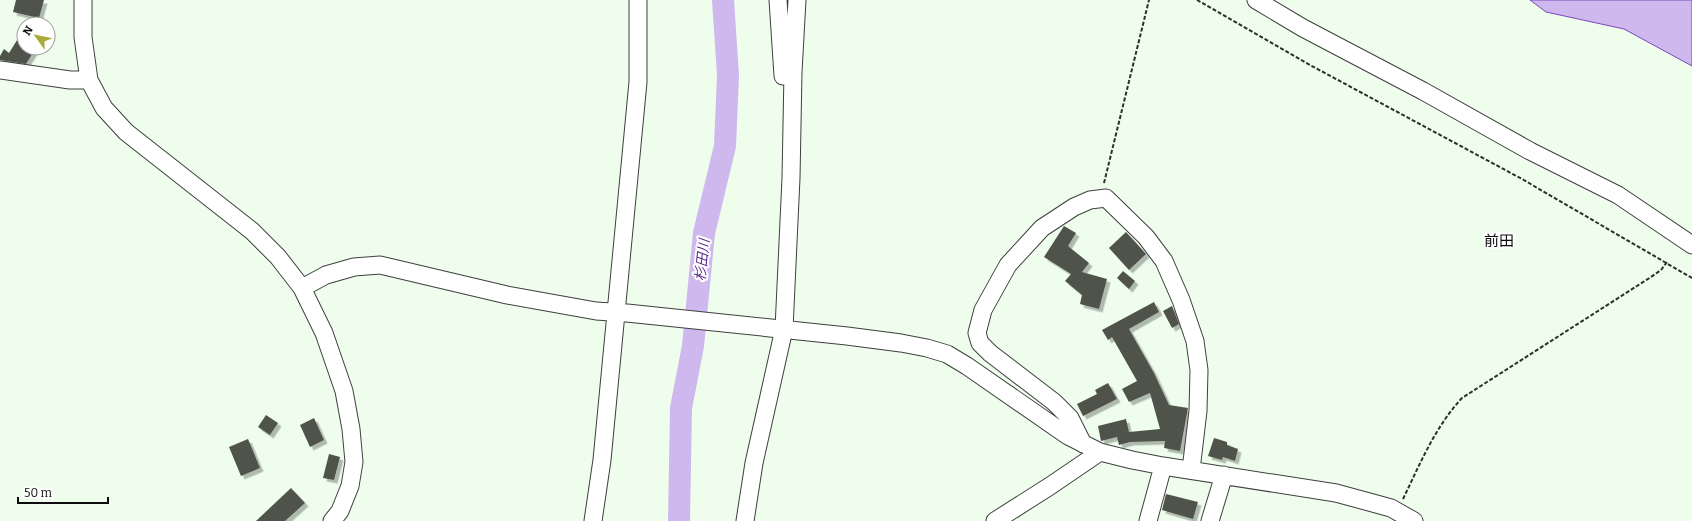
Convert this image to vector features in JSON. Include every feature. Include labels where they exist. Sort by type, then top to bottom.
[{"type":"street","points":[[83,0],[83,37],[89,80],[104,108],[126,132],[252,231],[278,257],[302,288],[324,333],[344,391],[351,429],[354,462],[350,486],[340,511],[332,521]]},
{"type":"street","points":[[592,521],[602,460],[622,312],[638,82],[638,0]]},
{"type":"street","points":[[778,0],[784,98],[792,121]]},
{"type":"street","points":[[745,521],[754,463],[784,329],[791,178],[793,72],[798,0]]},
{"type":"street","points":[[1256,0],[1303,28],[1423,91],[1530,151],[1618,195],[1692,245]]},
{"type":"street","points":[[0,70],[70,80],[89,80]]},
{"type":"street","points":[[1083,444],[1070,418],[1054,402],[990,353],[980,342],[977,334],[984,310],[1008,265],[1042,228],[1090,200],[1106,198],[1146,237],[1164,261],[1195,341],[1199,370],[1198,411],[1191,470]]},
{"type":"street","points":[[302,288],[326,275],[354,266],[380,265],[506,295],[596,311],[622,312],[901,343],[947,354],[967,366],[1068,436],[1100,452],[1163,466],[1336,493],[1377,503],[1397,511],[1414,521]]},
{"type":"street","points":[[995,521],[1100,452]]},
{"type":"street","points":[[1148,521],[1163,466]]},
{"type":"street","points":[[1210,521],[1224,475]]},
{"type":"path","points":[[1106,198],[1104,182],[1148,0]]},
{"type":"path","points":[[1197,0],[1310,65],[1522,179],[1667,262],[1692,278]]},
{"type":"path","points":[[1397,511],[1438,428],[1448,412],[1462,398],[1651,277],[1661,270],[1667,262]]},
{"type":"shaded area","points":[[1530,0],[1692,0],[1692,66],[1624,29],[1546,12]]},
{"type":"building","points":[[16,0],[44,0],[40,16],[30,16],[13,12]]},
{"type":"building","points":[[16,42],[16,56],[31,56],[26,64],[0,60],[0,56],[4,49],[9,53]]},
{"type":"building","points":[[1064,226],[1076,233],[1068,246],[1089,263],[1082,272],[1107,279],[1099,309],[1080,304],[1082,295],[1065,281],[1071,274],[1044,257]]},
{"type":"building","points":[[1126,232],[1146,254],[1129,270],[1109,248]]},
{"type":"building","points":[[1123,271],[1135,281],[1129,289],[1117,278]]},
{"type":"building","points":[[1154,302],[1159,312],[1129,329],[1154,373],[1169,405],[1188,408],[1180,451],[1164,448],[1165,441],[1130,442],[1119,445],[1117,437],[1101,441],[1098,426],[1126,419],[1129,432],[1160,429],[1150,393],[1129,402],[1122,389],[1137,381],[1112,337],[1108,340],[1102,330]]},
{"type":"building","points":[[1172,306],[1179,324],[1172,328],[1163,311]]},
{"type":"building","points":[[1108,383],[1117,399],[1083,416],[1077,404],[1097,394],[1095,390]]},
{"type":"building","points":[[266,415],[278,423],[270,435],[258,427]]},
{"type":"building","points":[[314,418],[324,440],[310,447],[300,425]]},
{"type":"building","points":[[1214,438],[1227,442],[1227,445],[1238,449],[1235,461],[1223,457],[1222,460],[1208,456]]},
{"type":"building","points":[[248,439],[260,468],[241,476],[229,447]]},
{"type":"building","points":[[329,454],[340,457],[334,480],[323,478]]},
{"type":"building","points":[[291,488],[305,503],[285,521],[256,521]]},
{"type":"building","points":[[1166,494],[1198,502],[1193,519],[1162,510]]},
{"type":"waterway","name":"杉田川","points":[[679,521],[681,408],[693,346],[704,233],[725,146],[728,75],[723,0]]},
{"type":"district","name":"前田","points":[[1499,241]]}]
